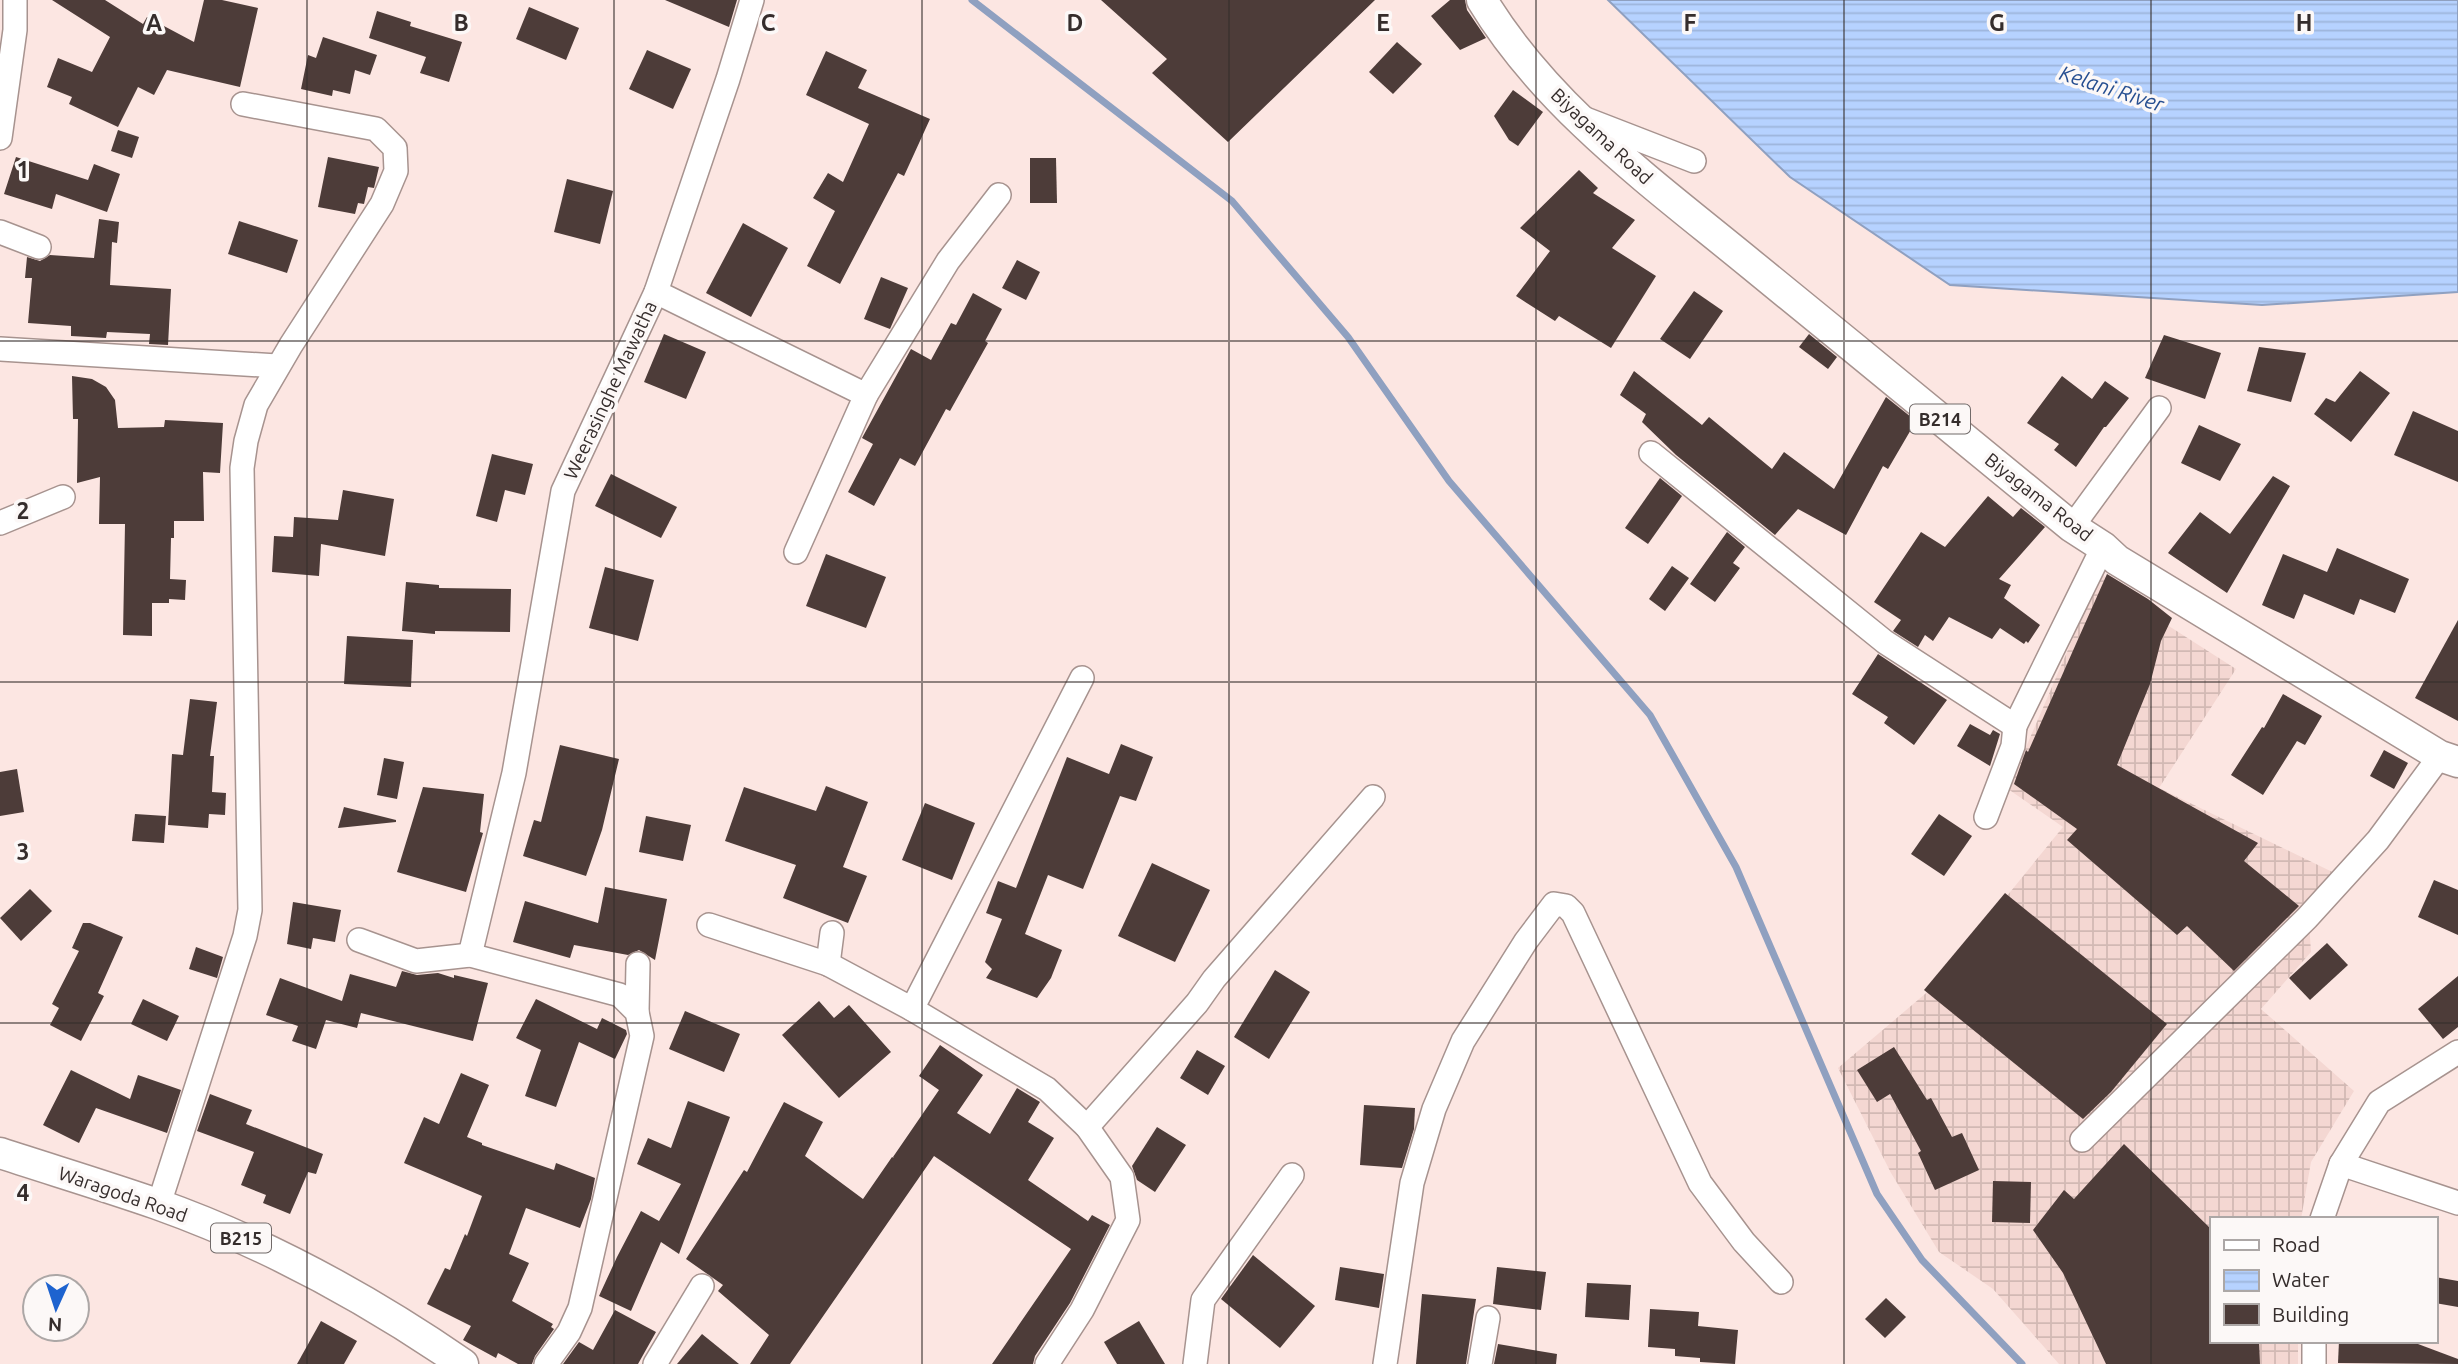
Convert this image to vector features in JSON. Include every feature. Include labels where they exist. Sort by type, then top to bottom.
[{"type":"main road","name":"Biyagama Road","points":[[1482,0],[1500,30],[1573,114],[1696,219],[2072,527],[2103,547],[2117,560],[2449,759]]},
{"type":"main road","name":"Waragoda Road","points":[[0,1153],[159,1204],[248,1241],[390,1315],[463,1364]]},
{"type":"street","points":[[0,138],[15,30],[15,0]]},
{"type":"street","name":"Weerasinghe Mawatha","points":[[470,954],[514,773],[563,491],[568,475],[656,292],[729,79],[752,0]]},
{"type":"street","points":[[159,1204],[245,936],[250,910],[242,468],[246,441],[256,405],[277,366],[382,204],[396,171],[395,148],[376,129],[243,104]]},
{"type":"street","points":[[1573,114],[1694,161]]},
{"type":"street","points":[[796,552],[866,395],[948,261],[999,195]]},
{"type":"street","points":[[0,232],[39,247]]},
{"type":"street","points":[[656,292],[866,395]]},
{"type":"street","points":[[0,349],[277,366]]},
{"type":"street","points":[[2072,527],[2159,408]]},
{"type":"street","points":[[1651,453],[1885,642],[2015,726]]},
{"type":"street","points":[[0,523],[63,497]]},
{"type":"street","points":[[1986,817],[2013,746],[2015,726],[2103,547]]},
{"type":"street","points":[[912,1009],[1082,678]]},
{"type":"street","points":[[2082,1140],[2307,918],[2449,759]]},
{"type":"street","points":[[1087,1126],[1373,797]]},
{"type":"street","points":[[1385,1364],[1412,1182],[1434,1109],[1463,1041],[1526,941],[1555,904],[1566,906],[1573,913],[1700,1183],[1744,1242],[1781,1282]]},
{"type":"street","points":[[709,925],[828,964],[912,1009],[1047,1089],[1087,1126],[1122,1177],[1128,1220],[1082,1310],[1047,1364]]},
{"type":"street","points":[[828,964],[832,933]]},
{"type":"street","points":[[359,940],[416,961],[470,954],[620,995],[637,1012]]},
{"type":"street","points":[[546,1364],[569,1332],[580,1308],[642,1035],[637,1012],[638,964]]},
{"type":"street","points":[[2323,1217],[2341,1164],[2379,1102],[2458,1052]]},
{"type":"street","points":[[2341,1164],[2458,1203]]},
{"type":"street","points":[[1195,1364],[1203,1300],[1292,1175]]},
{"type":"street","points":[[655,1364],[702,1286]]},
{"type":"street","points":[[1480,1364],[1488,1318]]},
{"type":"street","points":[[2314,1343],[2315,1364]]},
{"type":"shaded area","points":[[2101,573],[2136,605],[2236,669],[2159,788],[2351,881],[2309,922],[2311,952],[2261,1009],[2354,1091],[2311,1162],[2301,1217],[2210,1217],[2210,1343],[2298,1343],[2298,1364],[2059,1364],[1993,1289],[1939,1252],[1891,1173],[1838,1068],[1932,988],[2063,827],[2008,789]]},
{"type":"water","name":"Kelani River","points":[[1608,0],[2458,0],[2458,292],[2262,305],[1950,285],[1790,177]]},
{"type":"building","points":[[52,0],[105,0],[143,24],[147,17],[194,42],[204,0],[222,0],[258,8],[240,87],[167,70],[154,95],[138,87],[118,127],[69,104],[72,97],[47,87],[58,58],[92,72],[110,37]]},
{"type":"building","points":[[665,0],[737,0],[729,27]]},
{"type":"building","points":[[1101,0],[1375,0],[1228,142],[1152,73],[1167,59]]},
{"type":"building","points":[[1450,0],[1465,0],[1467,10],[1486,38],[1460,50],[1431,16]]},
{"type":"building","points":[[529,7],[579,28],[566,60],[516,39]]},
{"type":"building","points":[[377,11],[411,22],[410,26],[462,42],[449,82],[420,73],[426,57],[369,38]]},
{"type":"building","points":[[323,37],[377,55],[370,75],[355,70],[350,94],[333,90],[332,96],[301,89],[308,55],[316,58]]},
{"type":"building","points":[[1397,42],[1422,64],[1393,94],[1369,72]]},
{"type":"building","points":[[647,50],[691,69],[673,109],[629,89]]},
{"type":"building","points":[[826,51],[867,70],[858,88],[930,119],[904,176],[898,173],[840,284],[807,266],[835,211],[813,198],[828,173],[843,182],[869,124],[806,95]]},
{"type":"building","points":[[1513,90],[1543,112],[1518,146],[1509,140],[1494,116]]},
{"type":"building","points":[[118,130],[139,137],[132,158],[111,151]]},
{"type":"building","points":[[16,157],[88,180],[94,164],[120,174],[107,212],[56,194],[52,209],[4,194]]},
{"type":"building","points":[[328,157],[379,167],[374,188],[368,187],[364,204],[358,203],[355,214],[318,207]]},
{"type":"building","points":[[1030,158],[1056,158],[1057,203],[1030,203]]},
{"type":"building","points":[[1579,170],[1598,188],[1593,193],[1635,220],[1612,248],[1656,276],[1611,348],[1559,316],[1555,321],[1516,296],[1550,251],[1520,228]]},
{"type":"building","points":[[567,179],[613,191],[600,244],[554,232]]},
{"type":"building","points":[[99,219],[119,222],[117,243],[112,242],[110,285],[171,289],[168,345],[149,344],[150,334],[107,332],[106,338],[71,336],[71,326],[28,323],[32,278],[25,278],[27,257],[40,261],[50,255],[94,258]]},
{"type":"building","points":[[239,221],[298,240],[287,273],[228,254]]},
{"type":"building","points":[[743,223],[788,248],[751,317],[706,293]]},
{"type":"building","points":[[1017,260],[1040,272],[1026,300],[1002,288]]},
{"type":"building","points":[[881,277],[908,288],[890,329],[864,319]]},
{"type":"building","points":[[1694,291],[1723,311],[1690,359],[1660,339]]},
{"type":"building","points":[[973,293],[1002,309],[985,341],[988,343],[950,411],[946,409],[915,466],[900,458],[874,506],[848,492],[873,444],[862,438],[911,349],[931,360],[951,323],[956,325]]},
{"type":"building","points":[[664,334],[706,352],[686,399],[644,382]]},
{"type":"building","points":[[1809,334],[1837,357],[1828,369],[1799,347]]},
{"type":"building","points":[[2164,335],[2221,353],[2205,399],[2145,378]]},
{"type":"building","points":[[2259,347],[2306,353],[2291,402],[2247,391]]},
{"type":"building","points":[[1634,371],[1702,425],[1709,417],[1772,469],[1784,452],[1834,489],[1886,397],[1916,421],[1888,469],[1883,466],[1846,535],[1798,509],[1775,535],[1676,455],[1642,422],[1646,414],[1620,395]]},
{"type":"building","points":[[2360,371],[2390,393],[2351,442],[2314,414],[2326,398],[2335,402]]},
{"type":"building","points":[[72,376],[92,379],[106,387],[115,400],[118,428],[164,427],[165,420],[223,423],[220,473],[203,472],[204,521],[174,521],[170,579],[186,580],[185,600],[169,599],[169,603],[152,603],[152,636],[123,635],[125,524],[99,524],[100,477],[77,483],[78,419],[73,419]]},
{"type":"building","points":[[2062,376],[2092,399],[2105,381],[2129,398],[2104,427],[2076,467],[2054,450],[2059,444],[2027,423]]},
{"type":"building","points":[[2413,411],[2458,431],[2458,482],[2394,455]]},
{"type":"building","points":[[2199,425],[2241,444],[2220,481],[2181,463]]},
{"type":"building","points":[[492,454],[533,464],[525,495],[505,490],[497,522],[476,516]]},
{"type":"building","points":[[611,474],[677,507],[661,538],[595,506]]},
{"type":"building","points":[[2273,476],[2290,486],[2227,593],[2168,553],[2200,512],[2230,534]]},
{"type":"building","points":[[1660,478],[1682,496],[1648,544],[1625,528]]},
{"type":"building","points":[[343,490],[394,499],[385,556],[321,544],[319,576],[272,572],[274,536],[293,537],[294,517],[338,520]]},
{"type":"building","points":[[1988,496],[2013,517],[2021,508],[2045,527],[1999,579],[2011,585],[2004,598],[2040,625],[2028,643],[2026,641],[2024,644],[2000,628],[1992,639],[1949,617],[1933,641],[1925,635],[1918,647],[1893,631],[1901,620],[1874,602],[1921,532],[1945,547]]},
{"type":"building","points":[[1727,532],[1745,547],[1733,563],[1740,568],[1715,602],[1690,584]]},
{"type":"building","points":[[2337,548],[2409,579],[2395,613],[2360,599],[2354,615],[2304,594],[2294,619],[2262,605],[2283,554],[2327,572]]},
{"type":"building","points":[[826,554],[886,577],[866,628],[806,606]]},
{"type":"building","points":[[1672,566],[1689,578],[1665,611],[1649,599]]},
{"type":"building","points":[[605,567],[654,580],[638,641],[589,628]]},
{"type":"building","points":[[2107,574],[2148,599],[2172,618],[2161,641],[2150,684],[2117,765],[2258,843],[2244,861],[2299,906],[2234,971],[2187,926],[2177,935],[2067,840],[2077,829],[2014,784],[2026,750],[2028,752]]},
{"type":"building","points":[[406,582],[439,585],[439,588],[511,589],[510,632],[435,631],[435,634],[402,631]]},
{"type":"building","points":[[2458,620],[2458,721],[2415,698]]},
{"type":"building","points":[[347,636],[413,640],[411,687],[344,684]]},
{"type":"building","points":[[1878,654],[1947,700],[1914,745],[1884,723],[1888,717],[1852,694]]},
{"type":"building","points":[[2283,694],[2322,716],[2305,745],[2297,741],[2263,795],[2231,775],[2262,727],[2264,728]]},
{"type":"building","points":[[190,699],[217,702],[210,756],[214,756],[212,792],[226,793],[225,815],[209,814],[208,828],[168,825],[172,754],[183,755]]},
{"type":"building","points":[[1970,724],[1990,735],[1993,730],[2000,734],[1990,766],[1957,746]]},
{"type":"building","points":[[1121,744],[1153,757],[1136,801],[1120,796],[1083,889],[1048,875],[1025,934],[1062,950],[1051,978],[1037,998],[986,978],[992,969],[985,962],[1002,919],[986,913],[998,881],[1016,888],[1067,757],[1109,774]]},
{"type":"building","points":[[560,745],[619,759],[602,830],[586,876],[523,856],[534,820],[541,822]]},
{"type":"building","points":[[2384,750],[2408,763],[2394,789],[2370,776]]},
{"type":"building","points":[[384,758],[404,762],[397,799],[377,795]]},
{"type":"building","points":[[17,769],[24,812],[0,816],[0,772]]},
{"type":"building","points":[[826,786],[868,802],[843,867],[867,876],[848,923],[783,898],[796,865],[725,841],[744,787],[816,811]]},
{"type":"building","points":[[423,787],[484,794],[480,832],[483,833],[466,892],[397,872]]},
{"type":"building","points":[[925,803],[975,823],[952,880],[902,860]]},
{"type":"building","points":[[344,807],[396,820],[396,822],[338,828]]},
{"type":"building","points":[[135,814],[166,816],[164,843],[132,841]]},
{"type":"building","points":[[1939,814],[1972,836],[1944,876],[1911,854]]},
{"type":"building","points":[[646,816],[691,825],[683,861],[639,852]]},
{"type":"building","points":[[1152,863],[1210,890],[1175,962],[1118,936]]},
{"type":"building","points":[[2434,880],[2458,890],[2458,935],[2418,917]]},
{"type":"building","points":[[605,887],[667,899],[655,960],[639,950],[628,955],[574,945],[570,958],[513,942],[525,901],[598,923]]},
{"type":"building","points":[[30,889],[52,911],[21,941],[0,918]]},
{"type":"building","points":[[2005,893],[2167,1024],[2111,1092],[2083,1119],[1924,990]]},
{"type":"building","points":[[293,902],[341,910],[335,942],[313,938],[311,949],[287,944]]},
{"type":"building","points":[[83,923],[90,923],[123,937],[98,993],[104,996],[81,1041],[50,1025],[59,1008],[52,1004],[79,951],[72,948]]},
{"type":"building","points":[[2327,943],[2348,965],[2310,1000],[2289,978]]},
{"type":"building","points":[[196,947],[223,957],[217,978],[189,969]]},
{"type":"building","points":[[1275,970],[1310,992],[1269,1059],[1234,1037]]},
{"type":"building","points":[[402,971],[417,975],[438,973],[454,978],[454,975],[488,983],[473,1041],[361,1013],[357,1028],[326,1020],[316,1049],[292,1041],[298,1026],[266,1015],[280,978],[342,1001],[350,974],[396,987]]},
{"type":"building","points":[[2458,976],[2458,1027],[2443,1039],[2418,1009]]},
{"type":"building","points":[[143,999],[179,1016],[167,1041],[131,1024]]},
{"type":"building","points":[[536,999],[597,1029],[602,1018],[626,1030],[627,1034],[615,1059],[579,1042],[556,1107],[525,1096],[541,1050],[516,1038]]},
{"type":"building","points":[[819,1001],[834,1018],[849,1005],[891,1052],[839,1098],[782,1035]]},
{"type":"building","points":[[685,1011],[740,1034],[724,1072],[669,1049]]},
{"type":"building","points":[[940,1045],[983,1075],[957,1113],[990,1134],[1017,1088],[1040,1102],[1028,1122],[1054,1138],[1028,1180],[1088,1221],[1092,1215],[1110,1225],[1070,1303],[1035,1356],[1033,1364],[992,1364],[1071,1249],[934,1156],[790,1364],[750,1364],[769,1335],[718,1291],[723,1285],[686,1259],[744,1170],[747,1172],[784,1102],[823,1122],[805,1156],[863,1199],[939,1090],[919,1076]]},
{"type":"building","points":[[1894,1047],[1927,1100],[1931,1098],[1952,1137],[1962,1133],[1979,1170],[1935,1190],[1918,1153],[1921,1151],[1890,1094],[1877,1102],[1857,1070]]},
{"type":"building","points":[[1197,1050],[1225,1066],[1208,1095],[1180,1078]]},
{"type":"building","points":[[71,1070],[130,1099],[138,1075],[181,1090],[167,1133],[96,1108],[79,1143],[43,1125]]},
{"type":"building","points":[[461,1073],[489,1085],[467,1137],[482,1145],[554,1170],[556,1163],[595,1178],[591,1199],[580,1228],[526,1208],[509,1254],[529,1263],[512,1301],[553,1324],[551,1327],[554,1329],[532,1364],[518,1364],[498,1353],[496,1358],[463,1340],[471,1326],[427,1304],[445,1268],[450,1270],[465,1234],[467,1236],[482,1196],[404,1163],[424,1117],[439,1124]]},
{"type":"building","points":[[210,1094],[252,1110],[246,1124],[323,1154],[316,1174],[308,1172],[290,1214],[263,1203],[266,1195],[241,1185],[254,1152],[197,1131]]},
{"type":"building","points":[[688,1101],[730,1117],[679,1254],[661,1242],[631,1311],[599,1296],[641,1211],[659,1221],[681,1184],[637,1164],[648,1138],[671,1148]]},
{"type":"building","points":[[1364,1105],[1415,1108],[1414,1129],[1402,1168],[1360,1165]]},
{"type":"building","points":[[1157,1127],[1186,1145],[1155,1192],[1137,1180],[1132,1166]]},
{"type":"building","points":[[2124,1144],[2210,1228],[2210,1343],[2259,1343],[2260,1364],[2106,1364],[2063,1273],[2033,1230],[2064,1190],[2074,1199]]},
{"type":"building","points":[[1993,1181],[2031,1182],[2030,1223],[1992,1222]]},
{"type":"building","points":[[1253,1255],[1315,1306],[1280,1348],[1221,1299]]},
{"type":"building","points":[[1340,1267],[1384,1274],[1379,1308],[1335,1300]]},
{"type":"building","points":[[1497,1267],[1546,1272],[1541,1310],[1493,1304]]},
{"type":"building","points":[[2437,1277],[2458,1281],[2458,1307],[2437,1303]]},
{"type":"building","points":[[1587,1283],[1631,1285],[1629,1320],[1585,1317]]},
{"type":"building","points":[[1422,1294],[1476,1299],[1466,1364],[1416,1364]]},
{"type":"building","points":[[1886,1298],[1906,1317],[1885,1338],[1865,1319]]},
{"type":"building","points":[[1650,1309],[1699,1312],[1698,1326],[1738,1330],[1735,1364],[1700,1362],[1700,1358],[1675,1356],[1675,1349],[1648,1347]]},
{"type":"building","points":[[615,1310],[656,1332],[638,1364],[563,1364],[579,1342],[593,1350]]},
{"type":"building","points":[[321,1321],[357,1341],[344,1364],[297,1364]]},
{"type":"building","points":[[1139,1321],[1165,1364],[1117,1364],[1104,1342]]},
{"type":"building","points":[[702,1334],[739,1364],[677,1364]]},
{"type":"building","points":[[2339,1343],[2415,1343],[2458,1359],[2458,1364],[2338,1363]]},
{"type":"building","points":[[1498,1344],[1557,1354],[1556,1364],[1494,1364]]},
{"type":"waterway","points":[[972,0],[1232,201],[1348,337],[1449,481],[1650,715],[1736,867],[1877,1194],[1922,1260],[2022,1364]]}]
